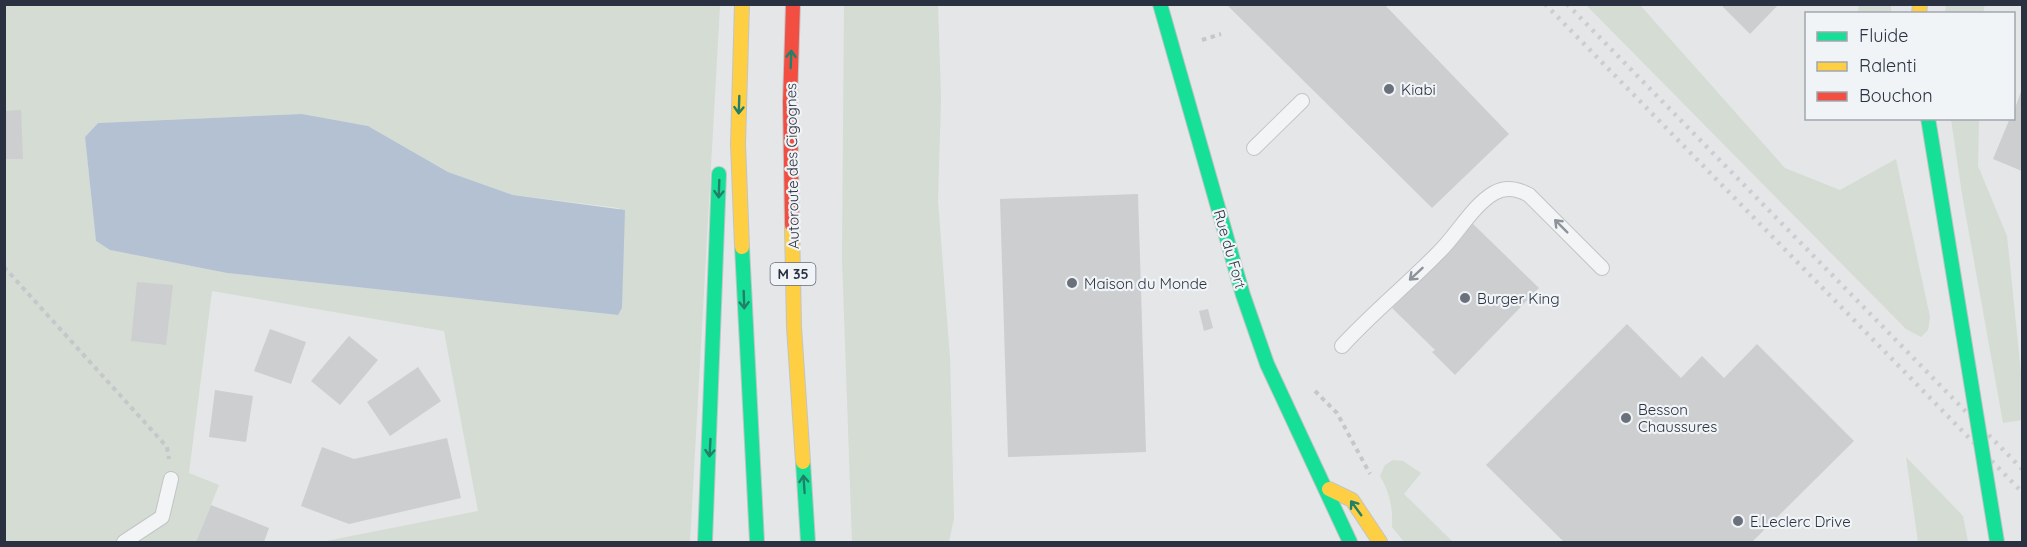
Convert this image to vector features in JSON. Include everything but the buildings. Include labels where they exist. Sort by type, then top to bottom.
[{"type":"main road","points":[[742,4],[738,144],[745,342],[757,543]]},
{"type":"main road","name":"Autoroute des Cigognes","points":[[793,4],[790,102],[794,327],[808,543]]},
{"type":"main road","name":"Rue du Fort","points":[[1160,4],[1243,295],[1267,364],[1350,543]]},
{"type":"main road","points":[[1928,120],[1997,543]]},
{"type":"main road","points":[[705,543],[720,165]]},
{"type":"main road","points":[[1322,485],[1352,500],[1380,543]]},
{"type":"lane","points":[[1254,148],[1302,100]]},
{"type":"lane","points":[[1342,346],[1438,253],[1484,200],[1497,191],[1508,188],[1520,190],[1529,195],[1602,268]]},
{"type":"lane","points":[[124,543],[162,517],[171,479]]},
{"type":"path","points":[[1197,42],[1221,34]]},
{"type":"path","points":[[4,267],[167,447],[171,479]]},
{"type":"path","points":[[1337,413],[1374,482]]},
{"type":"shaded area","points":[[1946,4],[1985,5],[1983,12],[1945,12]]},
{"type":"shaded area","points":[[4,5],[720,5],[690,542],[321,542],[478,511],[444,331],[212,291],[189,473],[219,485],[196,542],[5,542]],"holes":[[[302,114],[368,126],[448,172],[513,195],[619,208],[622,308],[617,315],[227,273],[110,250],[96,241],[85,137],[98,123]]]},
{"type":"shaded area","points":[[844,5],[938,5],[941,98],[938,201],[950,358],[954,518],[949,542],[852,542],[842,259]]},
{"type":"shaded area","points":[[1586,5],[1640,5],[1785,168],[1840,190],[1896,159],[1930,317],[1928,330],[1921,337],[1906,329]]},
{"type":"shaded area","points":[[1859,5],[1891,5],[1891,12],[1858,12]]},
{"type":"shaded area","points":[[1951,120],[1979,120],[1978,166],[2007,236],[2022,382],[2022,420],[2003,423]]},
{"type":"shaded area","points":[[1906,457],[1963,516],[1968,542],[1918,542]]},
{"type":"shaded area","points":[[1393,460],[1403,461],[1421,473],[1404,494],[1453,542],[1404,542],[1392,527],[1390,501],[1380,476],[1385,465]]},
{"type":"water","points":[[302,114],[368,126],[448,172],[513,195],[625,210],[622,308],[618,315],[227,273],[110,250],[96,241],[85,137],[98,123]]},
{"type":"railway","points":[[1545,4],[2022,492]]},
{"type":"railway","points":[[1567,4],[2022,469]]},
{"type":"traffic: fast","points":[[1160,4],[1243,295],[1267,364],[1350,542]]},
{"type":"traffic: fast","points":[[1928,120],[1963,333]]},
{"type":"traffic: fast","points":[[705,542],[719,174]]},
{"type":"traffic: fast","points":[[742,247],[757,542]]},
{"type":"traffic: fast","points":[[1963,333],[1997,542]]},
{"type":"traffic: fast","points":[[803,462],[808,542]]},
{"type":"traffic: slow","points":[[742,4],[738,144],[742,247]]},
{"type":"traffic: slow","points":[[1919,12],[1920,4]]},
{"type":"traffic: slow","points":[[792,225],[794,327],[803,462]]},
{"type":"traffic: slow","points":[[1329,489],[1352,500],[1380,542]]},
{"type":"traffic: jam","points":[[792,225],[790,102],[793,4]]},
{"type":"place","name":"Kiabi","points":[[1389,89]]},
{"type":"place","name":"Maison du Monde","points":[[1072,283]]},
{"type":"place","name":"Burger King","points":[[1465,298]]},
{"type":"place","name":"Besson Chaussures","points":[[1626,418]]},
{"type":"place","name":"E.Leclerc Drive","points":[[1738,521]]}]
